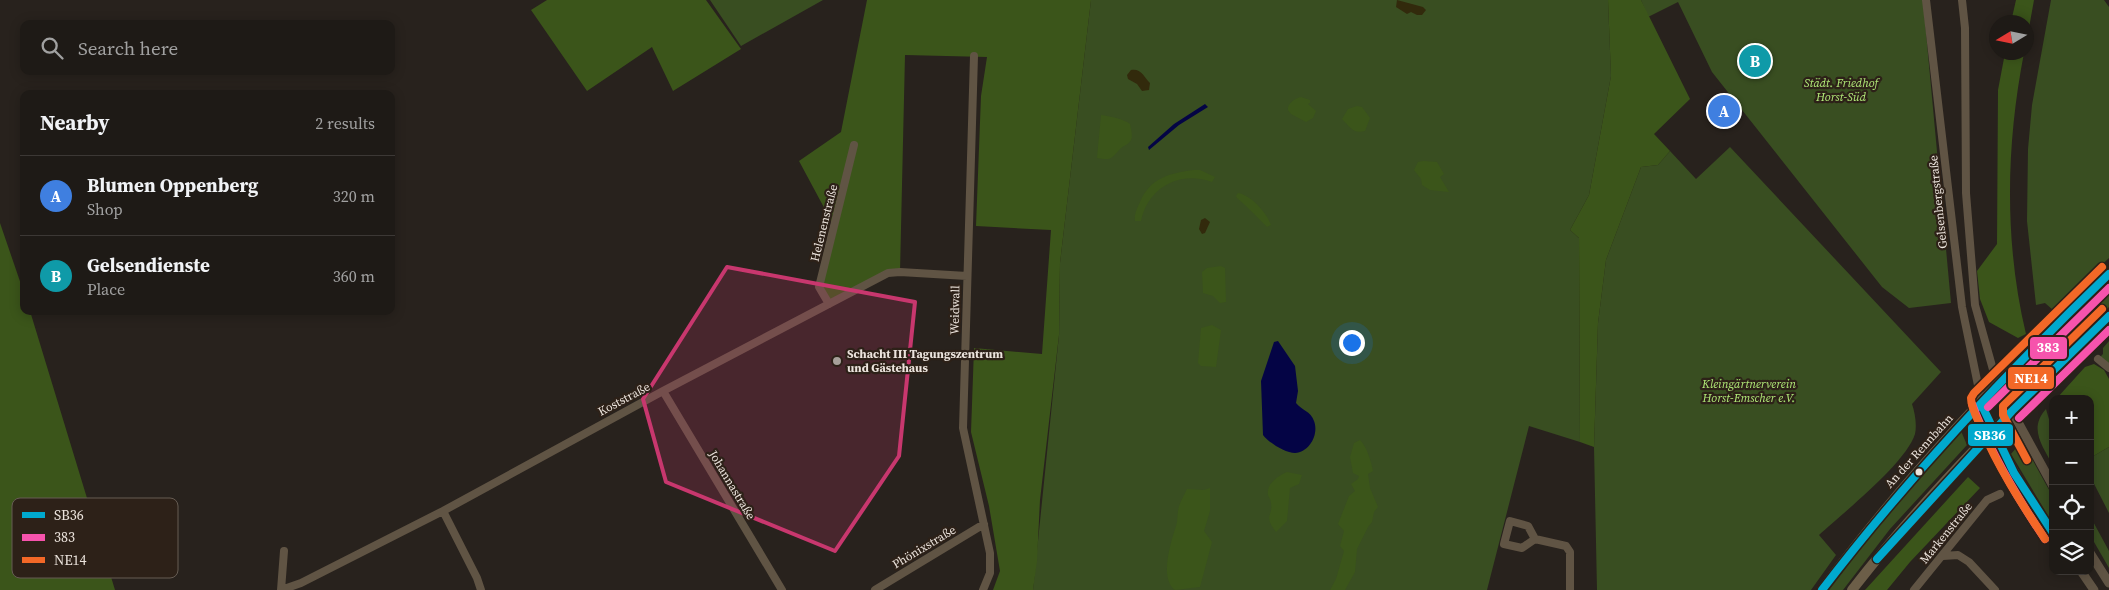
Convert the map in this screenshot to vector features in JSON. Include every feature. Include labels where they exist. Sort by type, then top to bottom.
[{"type":"main road","name":"An der Rennbahn","points":[[1822,590],[1902,487],[1981,400],[2109,274]]},
{"type":"main road","points":[[1852,590],[1895,537],[1992,432],[2109,316]]},
{"type":"street","name":"Gelsenbergstraße","points":[[1926,0],[1962,307],[1981,400]]},
{"type":"street","points":[[1962,0],[1965,28],[1966,193],[1975,305],[1997,384],[2052,485]]},
{"type":"street","name":"Weidwall","points":[[974,56],[963,428],[991,563],[983,590]]},
{"type":"street","name":"Helenenstraße","points":[[829,304],[819,287],[854,145]]},
{"type":"street","name":"Koststraße","points":[[284,551],[281,590],[302,583],[443,511],[663,391],[888,273],[967,276]]},
{"type":"street","points":[[2098,359],[2109,368]]},
{"type":"street","name":"Johannastraße","points":[[663,391],[782,590]]},
{"type":"street","points":[[1981,400],[1992,432],[2027,493],[2052,530]]},
{"type":"street","name":"Markenstraße","points":[[1914,590],[1987,500],[2000,494]]},
{"type":"street","points":[[443,511],[477,578],[481,590]]},
{"type":"street","name":"Phönixstraße","points":[[875,590],[984,524]]},
{"type":"street","points":[[1535,539],[1566,546],[1570,552],[1570,590]]},
{"type":"street","points":[[1943,556],[1958,555],[1970,562],[1994,590]]},
{"type":"street","points":[[2094,559],[2109,583]]},
{"type":"street","points":[[2084,575],[2094,590]]},
{"type":"highlighted area","points":[[727,267],[915,302],[899,456],[835,551],[666,482],[643,399]]},
{"type":"green space","points":[[547,0],[706,0],[741,49],[673,91],[652,47],[587,91],[531,10]]},
{"type":"green space","points":[[710,0],[823,0],[741,46]]},
{"type":"green space","points":[[867,0],[1091,0],[1060,263],[1059,335],[1040,500],[1037,561],[1033,590],[993,590],[1000,571],[989,506],[971,432],[974,348],[1042,354],[1051,230],[976,226],[981,96],[987,57],[905,55],[900,272],[888,273],[829,304],[819,287],[835,228],[799,161],[841,132]]},
{"type":"green space","points":[[1091,0],[1608,0],[1611,76],[1589,195],[1570,230],[1579,238],[1580,442],[1529,426],[1487,590],[1033,590],[1059,335],[1060,263]]},
{"type":"green space","points":[[1608,0],[1641,0],[1690,99],[1654,134],[1670,151],[1658,165],[1641,167],[1606,260],[1598,323],[1594,447],[1580,442],[1579,238],[1570,230],[1589,195],[1611,76]]},
{"type":"green space","name":"Städt. Friedhof Horst-Süd","points":[[1641,0],[1923,0],[1951,303],[1909,308],[1882,287],[1712,72],[1678,2],[1648,17]]},
{"type":"green space","points":[[2016,0],[2034,0],[2031,15],[2013,15]]},
{"type":"green space","points":[[2051,0],[2104,0],[2109,7],[2109,258],[2053,310],[2045,303],[2036,305],[2027,221],[2028,149],[2032,105]]},
{"type":"green space","points":[[2004,60],[2023,60],[2014,123],[2010,193],[2014,264],[2026,334],[2018,338],[1989,322],[1980,299],[1977,271],[1997,244],[1998,90]]},
{"type":"green space","points":[[1301,97],[1310,100],[1308,104],[1316,111],[1313,118],[1306,122],[1291,114],[1288,110],[1292,102]]},
{"type":"green space","points":[[1357,106],[1362,107],[1370,118],[1365,131],[1361,132],[1355,131],[1342,119],[1348,109]]},
{"type":"green space","points":[[1101,115],[1116,118],[1130,124],[1132,137],[1130,141],[1109,159],[1097,158]]},
{"type":"green space","name":"Kleingärtnerverein Horst-Emscher e.V.","points":[[1730,147],[1941,372],[1912,404],[1916,427],[1915,434],[1900,459],[1873,487],[1819,535],[1836,555],[1811,590],[1597,590],[1594,447],[1598,323],[1606,260],[1641,167],[1658,165],[1670,151],[1696,179]]},
{"type":"green space","points":[[1418,162],[1437,162],[1444,174],[1440,177],[1449,192],[1430,190],[1422,185],[1421,179],[1414,170]]},
{"type":"green space","points":[[1200,170],[1215,177],[1212,182],[1188,178],[1177,180],[1167,185],[1150,199],[1141,221],[1135,221],[1136,211],[1149,187],[1169,175]]},
{"type":"green space","points":[[1238,193],[1248,197],[1258,205],[1271,225],[1267,227],[1237,198]]},
{"type":"green space","points":[[0,223],[20,281],[20,315],[31,315],[87,498],[12,498],[12,578],[111,578],[115,590],[0,590]]},
{"type":"green space","points":[[1221,266],[1225,268],[1226,302],[1220,303],[1213,296],[1203,293],[1202,272],[1207,268]]},
{"type":"green space","points":[[2109,285],[2109,307],[2047,368],[2043,352]]},
{"type":"green space","points":[[1212,325],[1221,330],[1216,367],[1201,366],[1198,363],[1201,328]]},
{"type":"green space","points":[[2109,341],[2109,368],[2098,359],[2103,354],[2103,348]]},
{"type":"green space","points":[[2094,364],[2104,370],[2109,379],[2109,447],[2094,456],[2094,395],[2060,395],[2085,367]]},
{"type":"green space","points":[[2046,409],[2049,419],[2049,458],[2039,438],[2038,424]]},
{"type":"green space","points":[[1978,416],[1983,421],[1975,436],[1968,422]]},
{"type":"green space","points":[[2009,428],[2017,431],[2006,443],[2004,434]]},
{"type":"green space","points":[[1961,431],[1967,445],[1890,529],[1843,590],[1829,590],[1893,507]]},
{"type":"green space","points":[[1360,440],[1367,450],[1371,463],[1373,471],[1368,474],[1370,488],[1378,507],[1357,549],[1355,572],[1345,590],[1330,590],[1336,579],[1344,551],[1340,546],[1344,531],[1338,524],[1349,496],[1355,491],[1351,484],[1359,476],[1353,473],[1350,457],[1354,443]]},
{"type":"green space","points":[[2022,441],[2049,490],[2049,517],[2011,454]]},
{"type":"green space","points":[[2109,447],[2109,513],[2094,484],[2094,456]]},
{"type":"green space","points":[[1287,472],[1302,475],[1299,484],[1290,488],[1287,521],[1276,532],[1269,519],[1271,502],[1268,491],[1273,481]]},
{"type":"green space","points":[[1968,477],[1980,488],[1910,562],[1887,590],[1865,590]]},
{"type":"green space","points":[[1210,488],[1210,511],[1204,531],[1212,542],[1200,587],[1175,590],[1170,584],[1167,569],[1169,550],[1177,524],[1179,505],[1187,489],[1204,490]]},
{"type":"green space","points":[[2094,523],[2109,551],[2109,568],[2094,542]]},
{"type":"sand","points":[[1397,0],[1423,7],[1426,10],[1422,15],[1411,12],[1407,14],[1396,7]]},
{"type":"sand","points":[[1131,70],[1137,70],[1142,74],[1150,83],[1149,90],[1142,91],[1137,84],[1128,79],[1127,75]]},
{"type":"sand","points":[[1205,218],[1210,222],[1205,233],[1202,234],[1199,229],[1201,220]]},
{"type":"shaded area","points":[[1205,104],[1208,107],[1179,125],[1149,150],[1148,147],[1174,124]]},
{"type":"shaded area","points":[[1278,341],[1295,366],[1298,391],[1296,403],[1311,415],[1315,426],[1312,442],[1305,449],[1295,453],[1277,447],[1263,435],[1261,381],[1274,342]]},
{"type":"transit line","name":"NE14","points":[[2045,539],[2002,471],[1974,413],[1971,398],[2102,267]]},
{"type":"transit line","name":"SB36","points":[[1822,590],[1889,506],[1960,426],[2033,349],[2109,274]]},
{"type":"transit line","name":"383","points":[[1988,407],[2109,288]]},
{"type":"transit line","name":"NE14","points":[[2027,460],[2003,415],[2003,406],[2102,309]]},
{"type":"transit line","name":"SB36","points":[[1877,559],[2012,411],[2109,316]]},
{"type":"transit line","name":"383","points":[[2019,418],[2109,330]]},
{"type":"transit line","name":"383","points":[[1972,404],[2004,473],[2045,539]]},
{"type":"transit line","name":"SB36","points":[[1984,410],[2014,473],[2051,530]]},
{"type":"place","name":"Gelsendienste","points":[[1755,61]]},
{"type":"place","name":"Blumen Oppenberg","points":[[1724,111]]},
{"type":"place","name":"Schacht III Tagungszentrum und Gästehaus","points":[[837,361]]}]
